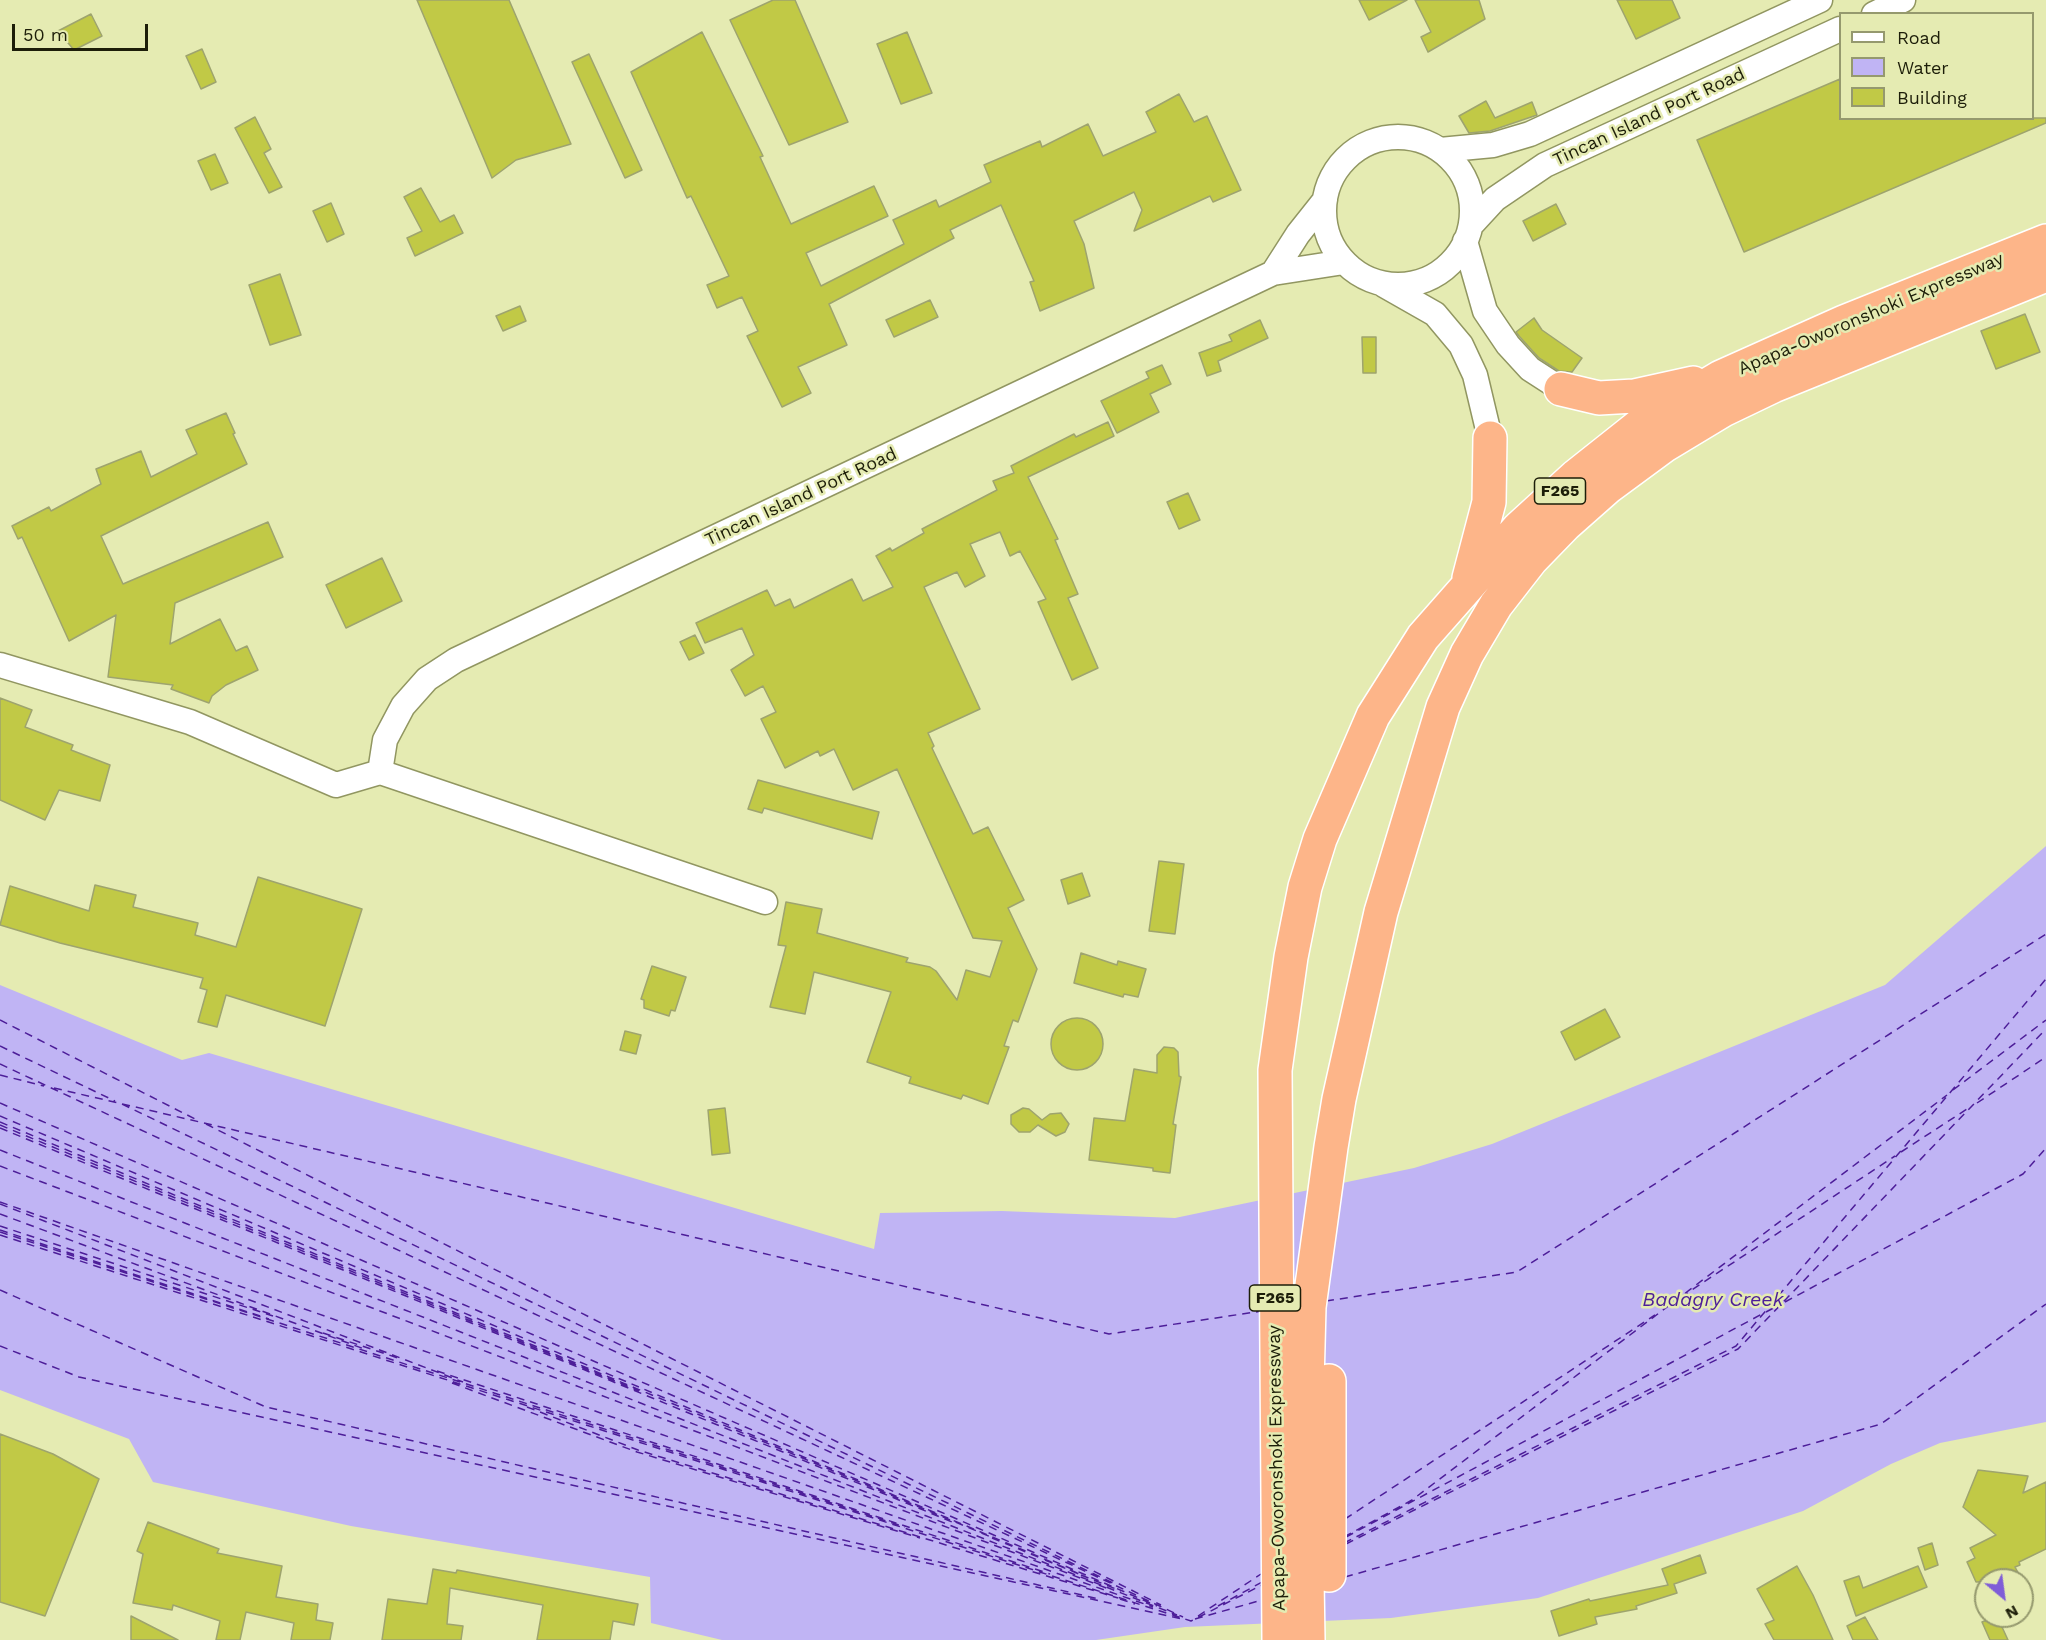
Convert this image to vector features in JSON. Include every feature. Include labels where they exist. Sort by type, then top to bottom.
[{"type":"highway","name":"Apapa-Oworonshoki Expressway","points":[[1279,1640],[1274,1260],[1275,1070],[1291,957],[1305,887],[1320,839],[1374,716],[1423,638],[1519,528],[1576,476],[1640,426],[1721,376],[1844,322],[2046,242]]},
{"type":"highway","name":"Apapa-Oworonshoki Expressway","points":[[1308,1640],[1305,1461],[1309,1307],[1339,1098],[1381,912],[1443,707],[1472,644],[1496,605],[1530,560],[1608,487],[1665,445],[1723,410],[1773,386],[2046,275]]},
{"type":"highway","points":[[1561,389],[1599,399],[1623,397],[1721,376]]},
{"type":"highway","points":[[1466,588],[1489,502],[1490,438]]},
{"type":"highway","points":[[1315,1253],[1329,1307],[1329,1640]]},
{"type":"highway","points":[[1257,1640],[1256,1299],[1274,1260]]},
{"type":"street","name":"Tincan Island Port Road","points":[[1440,150],[1493,145],[1530,134],[1820,0]]},
{"type":"street","points":[[1878,12],[1903,0]]},
{"type":"street","name":"Tincan Island Port Road","points":[[1468,233],[1495,199],[1545,165],[1839,29]]},
{"type":"street","points":[[1273,273],[1298,234],[1325,200],[1333,176],[1349,156],[1371,143],[1406,138],[1440,150],[1456,165],[1467,183],[1471,197],[1468,233],[1485,310],[1508,345],[1530,369],[1561,389]]},
{"type":"street","points":[[1325,200],[1328,233],[1344,262],[1354,271],[1435,314],[1461,345],[1475,375],[1490,438]]},
{"type":"street","points":[[1380,283],[1394,285],[1423,280],[1448,265],[1468,233]]},
{"type":"street","name":"Tincan Island Port Road","points":[[380,772],[385,740],[403,706],[428,679],[456,660],[1273,273],[1344,262]]},
{"type":"street","points":[[0,665],[190,722],[336,785],[380,772],[765,902]]},
{"type":"water","name":"Badagry Creek","points":[[2046,846],[2046,1422],[1940,1443],[1891,1464],[1803,1511],[1538,1598],[1391,1618],[1185,1627],[1096,1640],[722,1640],[651,1623],[650,1577],[351,1526],[153,1482],[129,1439],[0,1390],[0,985],[182,1060],[209,1053],[874,1249],[880,1213],[1002,1211],[1175,1218],[1414,1168],[1492,1144],[1885,985]]},
{"type":"building","points":[[417,0],[509,0],[571,144],[516,160],[492,178]]},
{"type":"building","points":[[773,0],[795,0],[848,122],[789,145],[730,20]]},
{"type":"building","points":[[1359,0],[1407,0],[1369,20]]},
{"type":"building","points":[[1415,0],[1479,0],[1485,19],[1428,52],[1421,37],[1431,32]]},
{"type":"building","points":[[1617,0],[1672,0],[1680,18],[1636,39]]},
{"type":"building","points":[[91,14],[102,36],[74,50],[58,31]]},
{"type":"building","points":[[702,32],[763,156],[760,157],[791,224],[874,186],[888,216],[806,253],[821,286],[904,244],[893,220],[936,200],[939,207],[991,182],[984,165],[1040,141],[1042,147],[1088,124],[1103,156],[1156,132],[1146,112],[1179,94],[1194,122],[1207,116],[1241,190],[1213,202],[1210,196],[1134,231],[1142,210],[1134,192],[1074,221],[1084,244],[1094,288],[1040,311],[1030,282],[1034,281],[1001,205],[950,230],[954,238],[829,304],[847,345],[798,367],[811,393],[782,407],[747,336],[758,331],[742,297],[717,308],[707,285],[729,276],[691,196],[687,198],[631,72]]},
{"type":"building","points":[[907,32],[932,93],[901,104],[877,44]]},
{"type":"building","points":[[202,49],[216,82],[201,89],[186,56]]},
{"type":"building","points":[[589,54],[642,170],[625,178],[572,62]]},
{"type":"building","points":[[1839,79],[1839,120],[2034,120],[2034,118],[2046,118],[2046,123],[1744,252],[1697,140]]},
{"type":"building","points":[[1486,101],[1495,118],[1532,102],[1537,115],[1490,131],[1469,133],[1459,116]]},
{"type":"building","points":[[255,117],[271,149],[264,153],[282,187],[269,193],[235,128]]},
{"type":"building","points":[[215,154],[228,183],[211,190],[198,161]]},
{"type":"building","points":[[421,188],[440,222],[454,215],[463,233],[415,256],[407,238],[422,231],[404,197]]},
{"type":"building","points":[[331,203],[344,234],[327,242],[313,211]]},
{"type":"building","points":[[1556,204],[1566,224],[1533,241],[1523,221]]},
{"type":"building","points":[[280,274],[301,335],[270,345],[249,285]]},
{"type":"building","points":[[930,300],[938,317],[894,337],[886,320]]},
{"type":"building","points":[[520,306],[526,321],[503,331],[496,316]]},
{"type":"building","points":[[2025,314],[2040,352],[1996,369],[1981,331]]},
{"type":"building","points":[[1534,318],[1542,330],[1582,358],[1572,372],[1559,371],[1539,358],[1516,332]]},
{"type":"building","points":[[1260,320],[1268,338],[1218,361],[1221,371],[1207,376],[1199,353],[1232,341],[1229,335]]},
{"type":"building","points":[[1362,337],[1376,337],[1376,373],[1363,373]]},
{"type":"building","points":[[1162,365],[1171,384],[1150,394],[1159,412],[1117,433],[1101,401],[1149,378],[1146,372]]},
{"type":"building","points":[[226,413],[247,464],[101,536],[123,584],[268,522],[283,557],[175,603],[170,644],[220,619],[236,651],[247,646],[258,670],[226,685],[212,696],[209,703],[171,689],[173,685],[108,677],[116,615],[69,641],[22,537],[18,539],[12,526],[49,507],[51,511],[101,484],[96,469],[141,451],[151,477],[197,454],[186,430]]},
{"type":"building","points":[[1108,422],[1114,436],[1028,477],[1058,539],[1055,540],[1078,594],[1068,598],[1098,668],[1072,680],[1038,602],[1046,599],[1020,551],[1010,556],[1000,532],[970,544],[985,576],[965,587],[957,572],[924,587],[980,709],[928,733],[934,746],[932,748],[973,834],[988,827],[1024,900],[1008,908],[1037,969],[1018,1022],[1013,1020],[1004,1046],[1009,1047],[988,1104],[963,1095],[961,1099],[909,1083],[911,1077],[867,1062],[891,992],[814,972],[805,1014],[770,1007],[786,946],[778,945],[786,902],[822,909],[817,933],[908,958],[906,962],[930,967],[936,971],[957,1000],[966,970],[990,977],[1002,941],[973,938],[897,769],[853,790],[834,749],[820,756],[818,751],[785,768],[761,719],[776,712],[763,686],[745,696],[731,670],[754,655],[742,628],[705,643],[696,623],[767,590],[775,606],[790,599],[794,608],[852,579],[863,601],[893,587],[876,556],[890,548],[892,551],[924,533],[922,529],[997,490],[993,481],[1014,473],[1011,466],[1074,434],[1076,437]]},
{"type":"building","points":[[1188,493],[1200,520],[1179,529],[1167,502]]},
{"type":"building","points":[[382,558],[402,601],[346,628],[326,585]]},
{"type":"building","points":[[695,635],[704,653],[689,660],[680,642]]},
{"type":"building","points":[[0,698],[32,710],[25,727],[73,745],[71,750],[110,765],[100,801],[59,790],[45,820],[0,800]]},
{"type":"building","points":[[758,780],[879,812],[872,839],[764,808],[762,813],[748,809]]},
{"type":"building","points":[[1159,861],[1184,864],[1175,934],[1149,931]]},
{"type":"building","points":[[1082,873],[1090,896],[1068,904],[1061,880]]},
{"type":"building","points":[[258,877],[362,909],[325,1026],[226,995],[217,1027],[198,1022],[207,990],[200,988],[203,978],[60,943],[0,925],[10,886],[89,911],[95,885],[136,895],[133,907],[198,923],[195,935],[236,947]]},
{"type":"building","points":[[1081,953],[1117,965],[1118,961],[1146,969],[1138,997],[1124,994],[1123,997],[1074,983]]},
{"type":"building","points":[[652,966],[686,977],[675,1011],[671,1010],[669,1016],[644,1008],[644,1000],[641,999]]},
{"type":"building","points":[[1605,1009],[1620,1037],[1575,1060],[1561,1032]]},
{"type":"building","points":[[1072,1018],[1082,1018],[1096,1025],[1103,1044],[1096,1063],[1082,1070],[1072,1070],[1062,1066],[1055,1059],[1051,1049],[1051,1039],[1055,1029],[1062,1022]]},
{"type":"building","points":[[625,1031],[641,1035],[636,1054],[620,1050]]},
{"type":"building","points":[[1164,1047],[1174,1048],[1178,1052],[1179,1076],[1181,1077],[1173,1124],[1176,1125],[1170,1173],[1153,1171],[1153,1168],[1089,1160],[1094,1118],[1125,1121],[1134,1069],[1157,1073],[1157,1055]]},
{"type":"building","points":[[725,1108],[730,1153],[712,1155],[708,1110]]},
{"type":"building","points":[[1023,1108],[1029,1109],[1042,1120],[1050,1114],[1061,1113],[1069,1124],[1065,1132],[1056,1136],[1038,1125],[1030,1132],[1019,1132],[1011,1124],[1011,1115]]},
{"type":"building","points":[[0,1434],[53,1454],[99,1479],[45,1616],[0,1602]]},
{"type":"building","points":[[1978,1470],[2028,1476],[2023,1493],[2046,1482],[2046,1549],[2019,1562],[2020,1565],[2016,1568],[1974,1568],[1974,1578],[1967,1562],[1975,1558],[1970,1548],[1996,1535],[1963,1507]]},
{"type":"building","points":[[148,1522],[219,1549],[217,1553],[282,1566],[276,1597],[318,1604],[316,1620],[333,1623],[330,1640],[291,1640],[294,1623],[246,1612],[240,1640],[216,1640],[220,1621],[173,1605],[172,1610],[133,1603],[143,1554],[137,1551]]},
{"type":"building","points":[[1932,1543],[1938,1565],[1925,1570],[1918,1548]]},
{"type":"building","points":[[1700,1555],[1706,1573],[1674,1584],[1677,1593],[1636,1606],[1637,1609],[1595,1617],[1597,1624],[1559,1636],[1551,1611],[1589,1599],[1590,1601],[1668,1585],[1662,1569]]},
{"type":"building","points":[[1797,1566],[1833,1640],[1774,1640],[1765,1624],[1774,1620],[1757,1589]]},
{"type":"building","points":[[1918,1566],[1927,1587],[1856,1616],[1844,1581],[1859,1576],[1863,1588]]},
{"type":"building","points":[[433,1569],[456,1573],[457,1570],[638,1604],[634,1625],[613,1621],[610,1640],[537,1640],[543,1605],[450,1588],[447,1624],[463,1626],[461,1640],[382,1640],[388,1599],[427,1604]]},
{"type":"building","points":[[131,1616],[178,1640],[131,1640]]},
{"type":"building","points":[[1865,1617],[1878,1640],[1853,1640],[1847,1626]]},
{"type":"building","points":[[1985,1628],[2002,1628],[2008,1640],[1990,1640]]},
{"type":"ferry route","points":[[1326,1301],[1517,1272],[2046,934]]},
{"type":"ferry route","points":[[1344,1543],[1736,1346],[2046,979]]},
{"type":"ferry route","points":[[0,1020],[199,1121]]},
{"type":"ferry route","points":[[1953,1090],[2046,1020]]},
{"type":"ferry route","points":[[1346,1544],[1738,1349],[2046,1029]]},
{"type":"ferry route","points":[[0,1046],[115,1101]]},
{"type":"ferry route","points":[[1977,1103],[2046,1057]]},
{"type":"ferry route","points":[[0,1064],[1183,1617]]},
{"type":"ferry route","points":[[0,1075],[44,1086]]},
{"type":"ferry route","points":[[54,1088],[1109,1334],[1262,1311]]},
{"type":"ferry route","points":[[1344,1537],[1412,1500],[1947,1095]]},
{"type":"ferry route","points":[[0,1103],[1157,1606]]},
{"type":"ferry route","points":[[122,1104],[1117,1585]]},
{"type":"ferry route","points":[[1901,1152],[1970,1107]]},
{"type":"ferry route","points":[[0,1116],[1082,1575]]},
{"type":"ferry route","points":[[0,1122],[991,1537]]},
{"type":"ferry route","points":[[206,1124],[1161,1605]]},
{"type":"ferry route","points":[[0,1125],[639,1391]]},
{"type":"ferry route","points":[[0,1128],[952,1522]]},
{"type":"ferry route","points":[[1785,1302],[2023,1174],[2046,1148]]},
{"type":"ferry route","points":[[0,1150],[1177,1615]]},
{"type":"ferry route","points":[[1681,1297],[1895,1156]]},
{"type":"ferry route","points":[[0,1166],[1109,1589]]},
{"type":"ferry route","points":[[0,1202],[1153,1607]]},
{"type":"ferry route","points":[[0,1204],[463,1382]]},
{"type":"ferry route","points":[[0,1214],[367,1350]]},
{"type":"ferry route","points":[[0,1226],[273,1316]]},
{"type":"ferry route","points":[[0,1230],[269,1319]]},
{"type":"ferry route","points":[[0,1232],[798,1492]]},
{"type":"ferry route","points":[[0,1235],[1191,1621],[1262,1585]]},
{"type":"ferry route","points":[[0,1290],[266,1407],[1099,1599]]},
{"type":"ferry route","points":[[1766,1312],[1781,1304]]},
{"type":"ferry route","points":[[1345,1577],[1881,1424],[2046,1304]]},
{"type":"ferry route","points":[[1346,1537],[1762,1314]]},
{"type":"ferry route","points":[[1345,1519],[1655,1315]]},
{"type":"ferry route","points":[[323,1333],[398,1358]]},
{"type":"ferry route","points":[[0,1346],[79,1377],[1182,1619]]},
{"type":"ferry route","points":[[437,1371],[1050,1574]]},
{"type":"ferry route","points":[[452,1383],[637,1452],[920,1538]]},
{"type":"ferry route","points":[[527,1407],[638,1450],[1118,1598]]},
{"type":"ferry route","points":[[798,1492],[905,1527]]},
{"type":"ferry route","points":[[992,1538],[1043,1559]]},
{"type":"ferry route","points":[[1045,1560],[1079,1574]]},
{"type":"ferry route","points":[[1198,1616],[1261,1574]]},
{"type":"ferry route","points":[[1081,1575],[1121,1591]]},
{"type":"ferry route","points":[[1218,1606],[1264,1581]]},
{"type":"ferry route","points":[[1120,1599],[1135,1604]]},
{"type":"ferry route","points":[[1195,1619],[1262,1600]]}]
